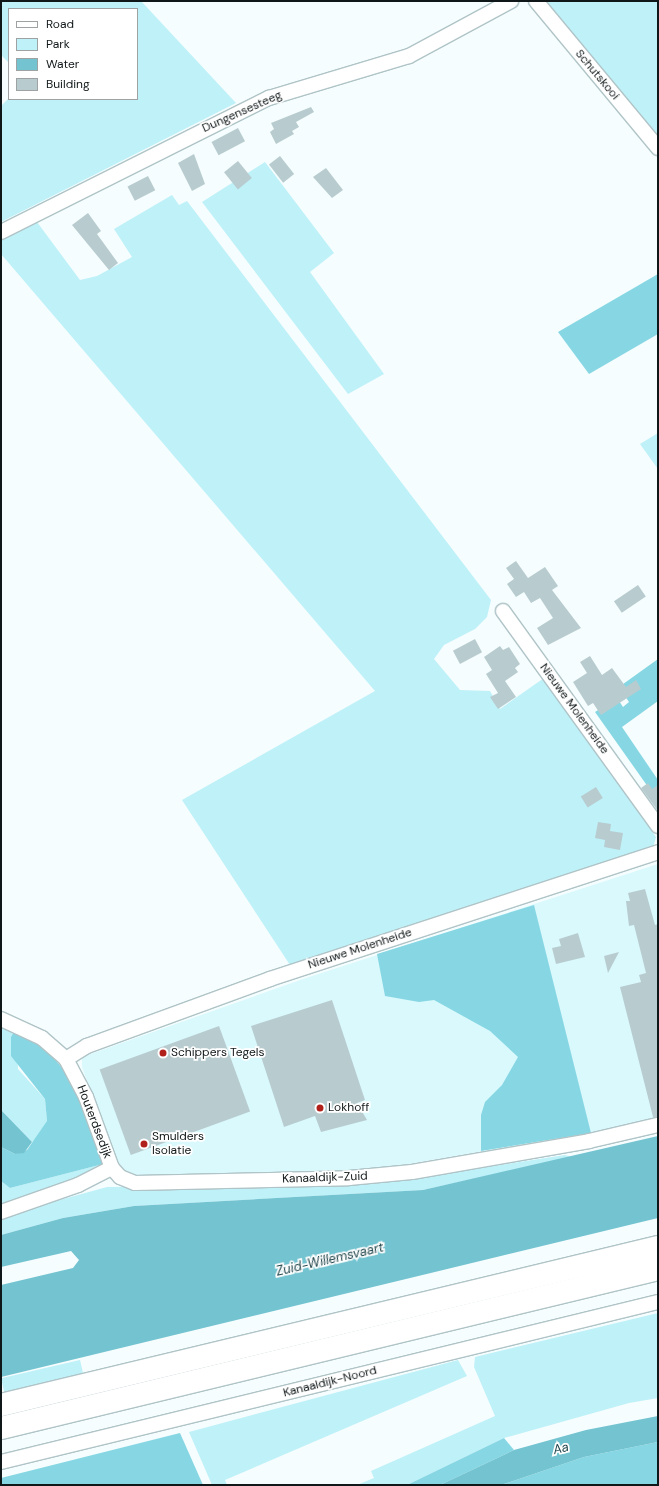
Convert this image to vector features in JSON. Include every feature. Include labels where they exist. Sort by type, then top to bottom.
[{"type":"highway","points":[[1,1405],[658,1247]]},
{"type":"highway","points":[[1,1428],[658,1269]]},
{"type":"street","name":"Dungensesteeg","points":[[1,232],[269,98],[409,56],[511,1]]},
{"type":"street","name":"Schutskooi","points":[[536,1],[658,148]]},
{"type":"street","name":"Nieuwe Molenheide","points":[[503,611],[658,826]]},
{"type":"street","name":"Nieuwe Molenheide","points":[[66,1059],[87,1046],[270,979],[658,852]]},
{"type":"street","name":"Houterdsedijk","points":[[1,1019],[42,1038],[66,1059],[86,1097],[112,1168]]},
{"type":"street","name":"Kanaaldijk-Zuid","points":[[112,1168],[120,1177],[135,1183],[348,1178],[450,1166],[658,1125]]},
{"type":"street","points":[[1,1212],[78,1185],[112,1168]]},
{"type":"street","name":"Kanaaldijk-Noord","points":[[1,1462],[658,1302]]},
{"type":"shaded area","points":[[658,274],[658,334],[589,374],[558,332]]},
{"type":"shaded area","points":[[658,659],[658,701],[622,727],[658,780],[658,801],[595,712],[617,698],[623,707],[629,702],[619,687]]},
{"type":"shaded area","points":[[658,864],[658,1121],[374,1170],[132,1177],[117,1166],[82,1067],[82,1057],[306,978]]},
{"type":"shaded area","points":[[534,905],[591,1133],[481,1151],[481,1115],[485,1102],[502,1085],[518,1057],[490,1031],[434,1000],[419,1002],[385,996],[377,954]]},
{"type":"shaded area","points":[[16,1029],[45,1048],[70,1077],[103,1164],[10,1188],[1,1181],[1,1147],[15,1154],[27,1150],[47,1121],[45,1099],[11,1056],[11,1037]]},
{"type":"shaded area","points":[[180,1433],[203,1485],[1,1485],[1,1478]]},
{"type":"shaded area","points":[[504,1438],[514,1450],[440,1485],[407,1485]]},
{"type":"shaded area","points":[[658,1442],[658,1485],[501,1485],[584,1457]]},
{"type":"green space","points":[[1,1],[141,1],[236,103],[1,222],[1,106],[8,99],[138,100],[138,8],[8,8],[8,62],[1,55]]},
{"type":"green space","points":[[544,1],[658,1],[658,137]]},
{"type":"green space","points":[[265,162],[334,253],[310,272],[384,374],[348,394],[202,202]]},
{"type":"green space","points":[[172,195],[179,205],[187,201],[491,600],[487,617],[475,629],[444,645],[434,659],[460,690],[490,691],[500,709],[544,678],[656,837],[653,848],[290,965],[182,800],[375,691],[1,254],[1,235],[34,218],[80,280],[97,276],[132,257],[114,229]]},
{"type":"green space","points":[[658,433],[658,469],[640,444]]},
{"type":"green space","points":[[1,1023],[16,1029],[18,1069],[45,1099],[47,1121],[40,1136],[32,1142],[1,1110]]},
{"type":"green space","points":[[565,1155],[572,1157],[423,1190],[134,1206],[63,1218],[1,1235],[1,1216],[107,1187],[216,1186],[448,1173]]},
{"type":"green space","points":[[103,1164],[87,1176],[1,1205],[1,1181],[10,1188]]},
{"type":"green space","points":[[658,1313],[658,1398],[629,1403],[504,1438],[407,1485],[357,1485],[374,1478],[371,1471],[495,1416],[474,1367],[475,1357]]},
{"type":"green space","points":[[80,1360],[84,1378],[5,1396],[1,1378]]},
{"type":"green space","points":[[458,1360],[467,1376],[225,1480],[227,1485],[212,1485],[189,1432]]},
{"type":"water","points":[[1,1110],[32,1142],[24,1153],[15,1154],[1,1147]]},
{"type":"water","name":"Zuid-Willemsvaart","points":[[658,1136],[658,1218],[1,1377],[1,1285],[73,1268],[79,1260],[71,1251],[1,1267],[1,1235],[63,1218],[134,1206],[423,1190]]},
{"type":"water","name":"Aa","points":[[658,1416],[658,1442],[584,1457],[501,1485],[440,1485],[514,1450],[586,1430]]},
{"type":"building","points":[[311,107],[314,112],[296,122],[299,127],[292,131],[294,134],[276,144],[270,132],[274,129],[271,123]]},
{"type":"building","points":[[238,128],[245,141],[219,155],[212,142]]},
{"type":"building","points":[[194,154],[205,184],[192,191],[178,163]]},
{"type":"building","points":[[280,156],[294,174],[283,183],[269,165]]},
{"type":"building","points":[[238,161],[252,178],[238,189],[224,172]]},
{"type":"building","points":[[326,168],[343,190],[332,198],[313,177]]},
{"type":"building","points":[[148,176],[155,190],[135,201],[128,186]]},
{"type":"building","points":[[88,213],[101,231],[97,234],[118,263],[109,270],[72,225]]},
{"type":"building","points":[[516,561],[528,578],[545,567],[558,586],[552,590],[581,628],[548,645],[537,628],[553,618],[540,598],[531,603],[524,592],[516,597],[507,584],[514,579],[506,568]]},
{"type":"building","points":[[638,585],[646,597],[622,613],[614,601]]},
{"type":"building","points":[[475,639],[482,652],[460,664],[453,651]]},
{"type":"building","points":[[500,646],[503,650],[509,647],[520,664],[515,668],[518,672],[505,681],[516,697],[498,709],[490,697],[498,693],[486,674],[492,670],[484,657]]},
{"type":"building","points":[[590,656],[602,675],[612,668],[626,687],[636,680],[641,689],[601,715],[593,703],[588,706],[573,682],[587,673],[580,662]]},
{"type":"building","points":[[648,783],[652,789],[658,785],[658,811],[641,788]]},
{"type":"building","points":[[596,787],[603,798],[588,808],[581,797]]},
{"type":"building","points":[[598,822],[611,824],[610,831],[623,833],[620,850],[604,847],[605,840],[595,838]]},
{"type":"building","points":[[645,889],[655,925],[658,924],[658,1117],[653,1117],[620,987],[641,982],[639,975],[646,973],[634,925],[629,926],[626,901],[630,901],[628,893]]},
{"type":"building","points":[[578,933],[585,957],[556,964],[552,948],[561,946],[559,939]]},
{"type":"building","points":[[619,952],[608,973],[604,956]]},
{"type":"building","points":[[332,1000],[365,1100],[357,1103],[367,1120],[321,1132],[315,1116],[284,1127],[251,1026]]},
{"type":"building","points":[[219,1026],[250,1112],[131,1155],[100,1069]]},
{"type":"place","name":"Schippers Tegels","points":[[163,1053]]},
{"type":"place","name":"Lokhoff","points":[[320,1108]]},
{"type":"place","name":"Smulders Isolatie","points":[[144,1144]]}]
